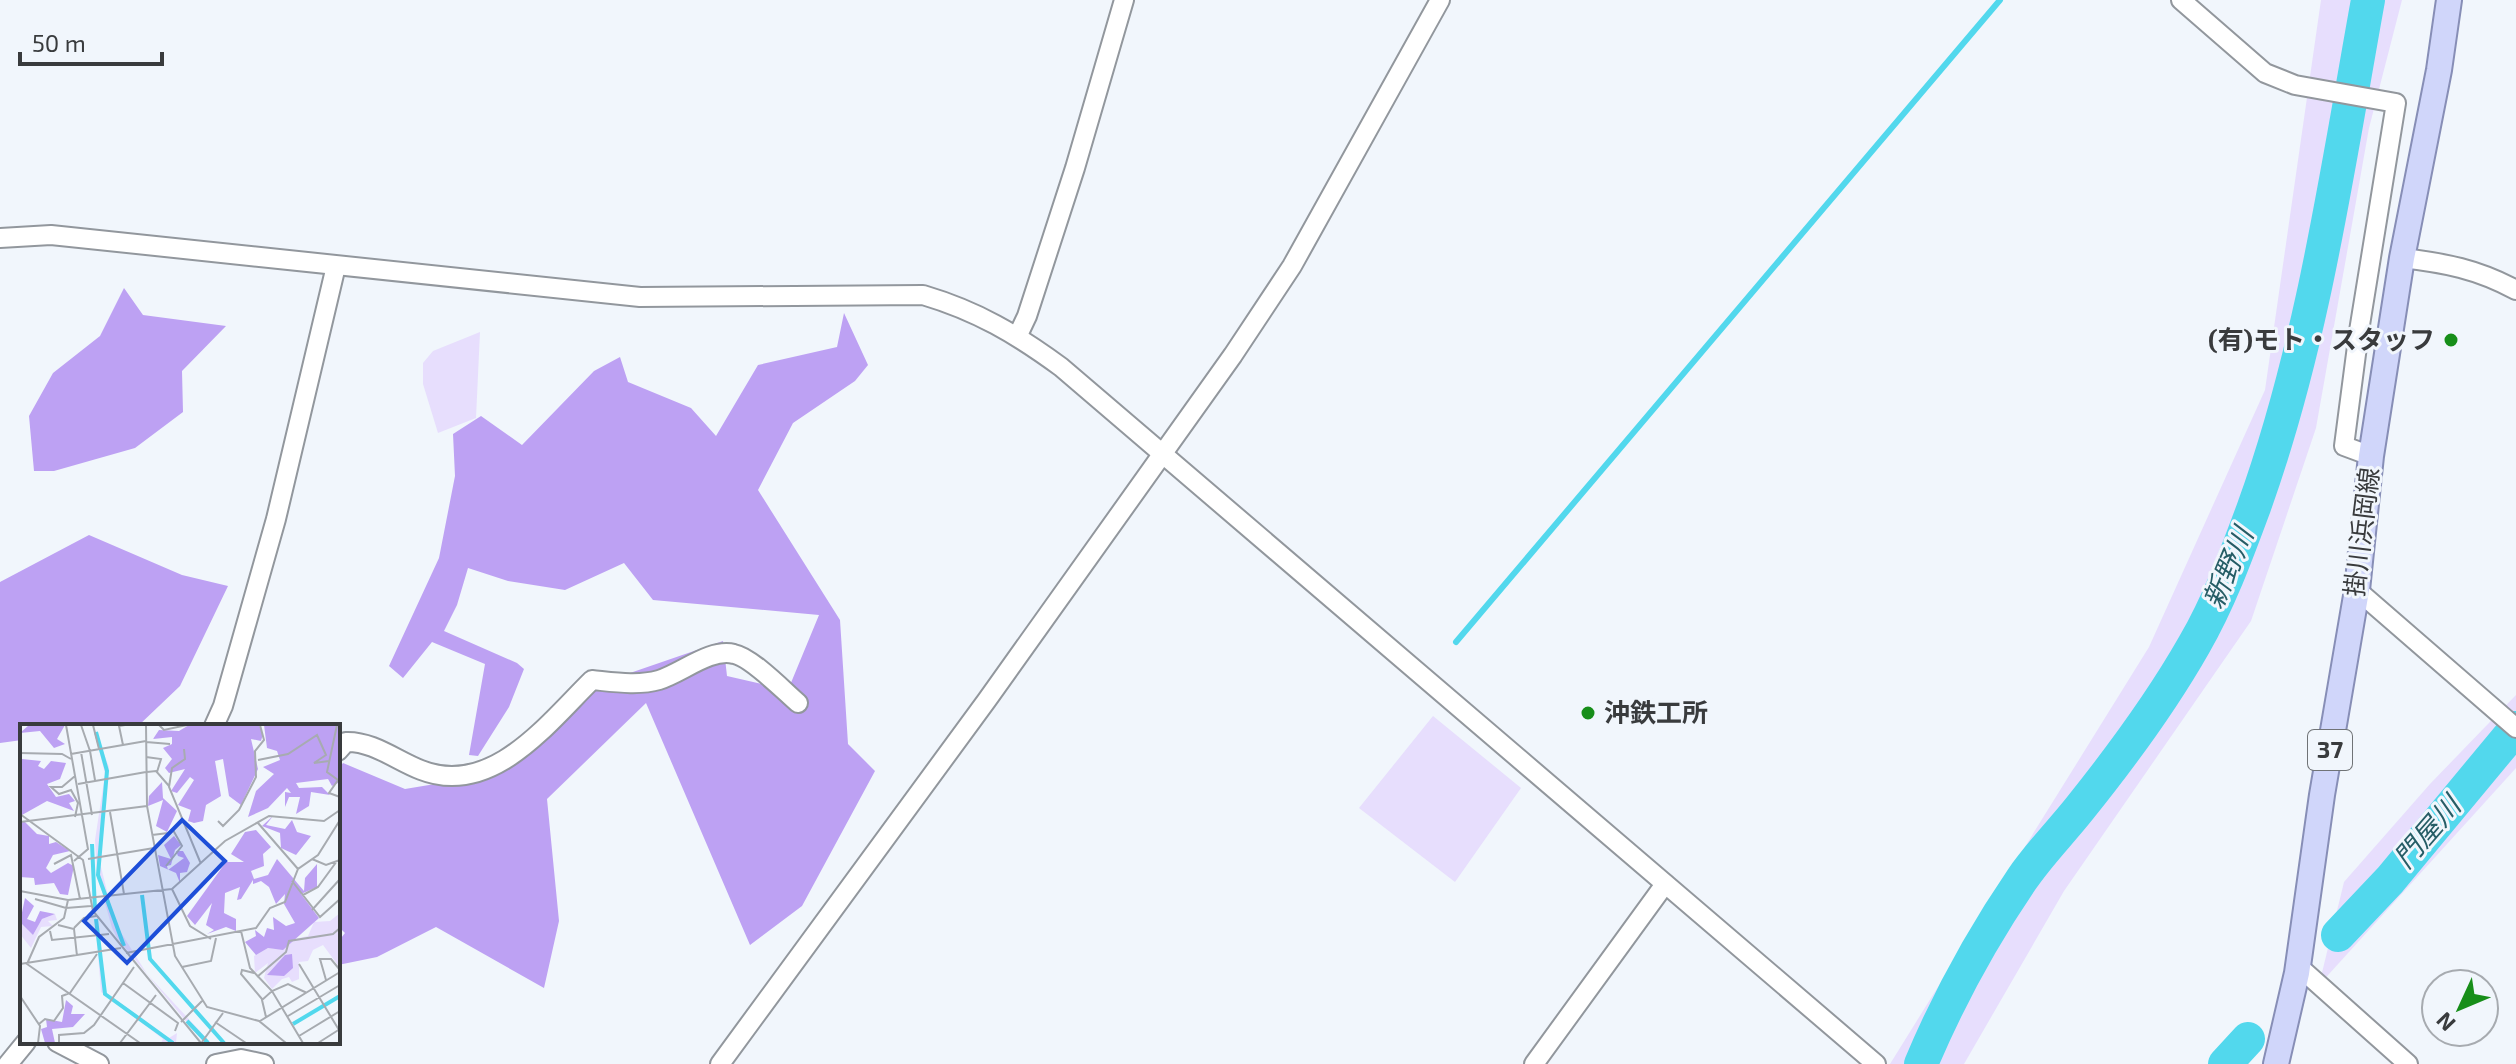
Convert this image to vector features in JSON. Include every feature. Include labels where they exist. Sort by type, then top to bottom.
[{"type":"main road","name":"掛川浜岡線","points":[[2276,1064],[2298,966],[2322,795],[2357,590],[2371,456],[2402,258],[2439,70],[2449,0]]},
{"type":"street","points":[[1018,335],[1075,168],[1124,0]]},
{"type":"street","points":[[720,1064],[1164,454],[1292,266],[1440,0]]},
{"type":"street","points":[[2181,0],[2265,73],[2295,85],[2396,103],[2359,331],[2344,446],[2371,456]]},
{"type":"street","points":[[0,238],[51,235],[640,297],[923,295],[961,306],[1018,335],[1061,367],[1873,1062]]},
{"type":"street","points":[[2402,258],[2452,264],[2492,277],[2516,290]]},
{"type":"street","points":[[215,724],[223,706],[276,519],[336,266]]},
{"type":"street","points":[[2357,590],[2516,728]]},
{"type":"street","points":[[340,749],[346,742],[360,741],[424,772],[462,776],[505,759],[528,744],[592,680],[631,683],[659,680],[714,656],[734,654],[756,667],[798,703]]},
{"type":"street","points":[[1534,1064],[1665,884]]},
{"type":"street","points":[[2298,966],[2408,1064]]},
{"type":"street","points":[[8,1064],[24,1044]]},
{"type":"street","points":[[61,1044],[99,1064]]},
{"type":"street","points":[[216,1064],[242,1050],[264,1064]]},
{"type":"shaded area","points":[[2321,0],[2402,0],[2369,128],[2316,428],[2251,621],[2064,891],[1964,1064],[1890,1064],[2149,647],[2265,390]]},
{"type":"shaded area","points":[[124,288],[143,315],[226,326],[182,371],[183,412],[135,448],[54,471],[34,471],[29,416],[53,373],[100,336]]},
{"type":"shaded area","points":[[844,313],[868,365],[855,381],[793,423],[758,490],[840,620],[848,744],[875,771],[802,906],[750,945],[646,703],[547,799],[559,921],[544,988],[436,927],[377,957],[340,965],[340,939],[345,933],[340,928],[340,767],[343,763],[405,789],[471,778],[507,761],[569,694],[723,641],[727,676],[788,690],[819,615],[653,600],[624,563],[565,590],[508,581],[468,568],[457,605],[444,631],[517,663],[524,669],[509,707],[478,756],[469,755],[485,664],[432,642],[403,678],[389,666],[439,558],[455,476],[453,434],[481,416],[522,445],[594,371],[620,357],[628,382],[691,408],[716,436],[758,365],[837,347]]},
{"type":"shaded area","points":[[480,332],[476,418],[438,433],[423,384],[423,363],[433,351]]},
{"type":"shaded area","points":[[89,535],[182,575],[228,586],[180,686],[140,724],[20,724],[20,740],[0,743],[0,582]]},
{"type":"shaded area","points":[[2516,695],[2516,768],[2319,985],[2344,882],[2430,784]]},
{"type":"shaded area","points":[[1433,716],[1521,788],[1455,882],[1359,808]]},
{"type":"waterway","points":[[1456,642],[2000,0]]},
{"type":"waterway","name":"新野川","points":[[1921,1064],[1955,992],[1994,923],[2029,870],[2095,789],[2154,709],[2194,645],[2227,577],[2275,445],[2308,320],[2368,0]]},
{"type":"waterway","name":"門屋川","points":[[2338,935],[2390,880],[2516,728]]},
{"type":"waterway","name":"門屋川","points":[[2225,1064],[2248,1039]]},
{"type":"place","name":"(有)モト・スタッフ","points":[[2451,340]]},
{"type":"place","name":"沖鉄工所","points":[[1588,713]]}]
